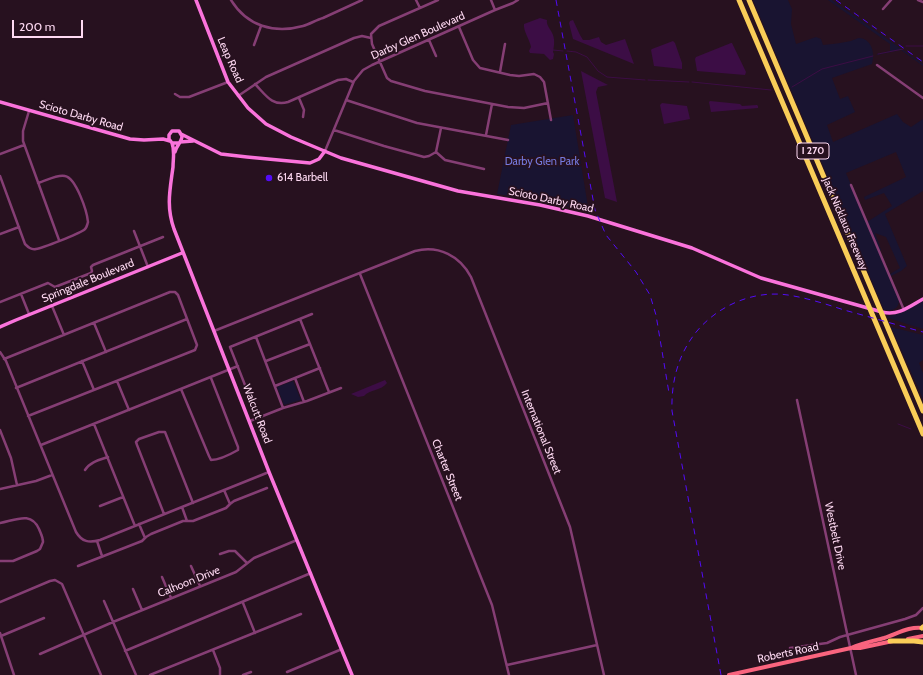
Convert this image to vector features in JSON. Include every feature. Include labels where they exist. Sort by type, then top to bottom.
[{"type":"highway","name":"Jack Nicklaus Freeway","points":[[739,0],[923,434]]},
{"type":"highway","name":"Jack Nicklaus Freeway","points":[[749,0],[923,410]]},
{"type":"highway","points":[[890,641],[923,642]]},
{"type":"main road","name":"Leap Road","points":[[196,0],[228,82],[238,96],[253,113],[273,128],[294,139],[325,151]]},
{"type":"main road","name":"Scioto Darby Road","points":[[0,102],[130,139],[165,139],[171,142]]},
{"type":"main road","points":[[196,141],[171,142],[169,137],[170,133],[176,130],[221,154],[298,162],[313,162],[322,156],[325,151]]},
{"type":"main road","name":"Scioto Darby Road","points":[[157,139],[170,133]]},
{"type":"main road","points":[[179,142],[182,138],[181,134]]},
{"type":"main road","name":"Walcutt Road","points":[[171,142],[174,155]]},
{"type":"main road","name":"Walcutt Road","points":[[179,142],[174,155],[169,212],[182,253],[250,420],[296,540],[311,573],[352,675]]},
{"type":"main road","name":"Scioto Darby Road","points":[[325,151],[350,160],[458,191],[540,205],[606,221],[692,248],[744,272],[767,280],[882,312],[895,313],[904,310],[923,299]]},
{"type":"main road","name":"Springdale Boulevard","points":[[0,327],[182,253]]},
{"type":"main road","name":"Roberts Road","points":[[731,675],[851,648],[909,629],[923,628]]},
{"type":"main road","name":"Roberts Road","points":[[851,648],[860,648],[890,641],[923,636]]},
{"type":"street","points":[[231,0],[237,9],[245,16],[261,26],[277,30],[303,26],[362,0]]},
{"type":"street","points":[[416,0],[420,8]]},
{"type":"street","points":[[438,0],[376,28],[371,34],[370,38],[384,74],[392,81],[425,91],[492,104],[524,108],[548,103]]},
{"type":"street","points":[[491,0],[495,10]]},
{"type":"street","name":"Darby Glen Boulevard","points":[[325,151],[353,82],[364,70],[518,0]]},
{"type":"street","points":[[883,9],[891,0]]},
{"type":"street","points":[[918,0],[923,2]]},
{"type":"street","points":[[254,45],[261,26]]},
{"type":"street","points":[[459,27],[477,66],[483,69],[519,76],[530,74],[537,75],[544,82],[551,120]]},
{"type":"street","points":[[238,96],[266,77],[354,38],[362,36],[370,38]]},
{"type":"street","points":[[429,40],[436,56]]},
{"type":"street","points":[[500,72],[505,44]]},
{"type":"street","points":[[877,65],[923,98]]},
{"type":"street","points":[[255,84],[274,103],[284,104],[338,80],[346,79],[353,82]]},
{"type":"street","points":[[175,94],[184,98],[189,97],[228,82]]},
{"type":"street","points":[[299,98],[304,110],[304,117]]},
{"type":"street","points":[[346,100],[441,128],[508,140]]},
{"type":"street","points":[[486,135],[492,104]]},
{"type":"street","points":[[29,111],[23,131],[24,146],[59,240]]},
{"type":"street","points":[[334,130],[420,156],[429,156],[436,152],[441,128]]},
{"type":"street","points":[[0,154],[24,146]]},
{"type":"street","points":[[436,152],[445,160],[484,169]]},
{"type":"street","points":[[0,176],[25,244],[30,248],[36,249],[82,231],[87,226],[88,218],[75,184],[71,178],[58,176],[38,183]]},
{"type":"street","points":[[851,185],[904,310]]},
{"type":"street","points":[[0,234],[19,227]]},
{"type":"street","points":[[134,231],[148,267]]},
{"type":"street","points":[[0,302],[48,283],[55,287],[91,273],[91,267],[93,265],[163,237]]},
{"type":"street","name":"International Street","points":[[214,332],[415,252],[426,250],[444,252],[451,255],[459,262],[471,277],[570,527],[604,675]]},
{"type":"street","name":"Charter Street","points":[[360,274],[492,605],[509,675]]},
{"type":"street","points":[[4,359],[170,292],[177,293],[197,348],[28,416]]},
{"type":"street","points":[[21,294],[29,314]]},
{"type":"street","points":[[52,305],[64,335]]},
{"type":"street","points":[[258,418],[230,348],[236,344],[312,314]]},
{"type":"street","points":[[16,388],[187,319]]},
{"type":"street","points":[[300,319],[329,392]]},
{"type":"street","points":[[94,323],[106,352]]},
{"type":"street","points":[[256,337],[283,408]]},
{"type":"street","points":[[266,362],[310,344]]},
{"type":"street","points":[[0,352],[41,445],[76,532],[79,537],[87,542],[97,541],[269,472]]},
{"type":"street","points":[[82,361],[94,390]]},
{"type":"street","points":[[41,445],[238,366]]},
{"type":"street","points":[[275,386],[320,368]]},
{"type":"street","points":[[181,389],[210,458],[215,460],[238,450],[238,445],[211,378]]},
{"type":"street","points":[[295,378],[304,402]]},
{"type":"street","points":[[117,381],[129,410]]},
{"type":"street","points":[[250,420],[341,388]]},
{"type":"street","name":"Westbelt Drive","points":[[796,400],[856,675]]},
{"type":"street","points":[[94,424],[135,526]]},
{"type":"street","points":[[0,430],[11,458],[17,485]]},
{"type":"street","points":[[164,514],[136,442],[159,432],[165,432],[193,503]]},
{"type":"street","points":[[85,470],[92,463],[108,457]]},
{"type":"street","points":[[0,489],[36,481],[52,474]]},
{"type":"street","points":[[78,566],[142,541],[156,532],[183,521],[193,521],[226,508],[230,504],[267,488]]},
{"type":"street","points":[[224,490],[230,504]]},
{"type":"street","points":[[100,506],[123,497]]},
{"type":"street","points":[[182,507],[187,521]]},
{"type":"street","points":[[0,523],[29,518],[34,520],[44,542],[40,549],[13,561],[0,561]]},
{"type":"street","points":[[139,524],[145,538]]},
{"type":"street","name":"Calhoon Drive","points":[[40,654],[113,622],[236,572],[246,562],[296,540]]},
{"type":"street","points":[[97,541],[102,556]]},
{"type":"street","points":[[220,554],[235,551],[246,562]]},
{"type":"street","points":[[192,566],[200,586]]},
{"type":"street","points":[[125,651],[243,603],[263,592],[311,573]]},
{"type":"street","points":[[162,577],[171,598]]},
{"type":"street","points":[[0,602],[50,581],[58,581],[65,587],[101,675]]},
{"type":"street","points":[[133,589],[142,610]]},
{"type":"street","points":[[104,601],[136,675]]},
{"type":"street","points":[[243,603],[256,633]]},
{"type":"street","points":[[790,648],[827,643],[848,635],[916,615],[923,608]]},
{"type":"street","points":[[150,675],[301,614]]},
{"type":"street","points":[[14,675],[0,635],[44,618]]},
{"type":"street","points":[[507,665],[597,645]]},
{"type":"street","points":[[287,672],[342,649]]},
{"type":"street","points":[[213,650],[220,668],[220,675]]},
{"type":"street","points":[[243,675],[251,672]]},
{"type":"green space","points":[[753,0],[788,0],[792,9],[791,24],[796,44],[816,37],[821,39],[823,45],[848,42],[860,38],[868,42],[872,48],[872,64],[832,78],[840,99],[848,96],[855,112],[827,125],[833,142],[897,114],[903,122],[911,127],[923,119],[923,191],[885,214],[907,266],[891,276],[890,274],[900,268],[886,237],[875,233],[881,250],[879,251],[867,222],[892,206],[884,193],[865,200],[864,197],[906,177],[896,152],[846,173],[899,301],[894,309],[884,310]]},
{"type":"green space","points":[[828,0],[832,0],[923,64],[923,66],[901,50],[877,55],[890,51],[890,44]]},
{"type":"green space","name":"Darby Glen Park","points":[[573,115],[589,213],[559,204],[497,194],[511,125]]},
{"type":"green space","points":[[923,301],[923,329],[888,318],[887,316],[901,312]]},
{"type":"green space","points":[[891,327],[923,335],[923,360],[919,363],[923,373],[923,399]]},
{"type":"green space","points":[[293,381],[301,400],[284,405],[277,387]]},
{"type":"shaded area","points":[[540,18],[547,20],[547,24],[554,37],[554,54],[553,59],[550,60],[544,54],[530,53],[529,51],[531,47],[524,24]]},
{"type":"shaded area","points":[[573,20],[583,40],[599,37],[601,42],[606,45],[625,39],[634,64],[573,39],[569,23]]},
{"type":"shaded area","points":[[673,41],[682,63],[682,69],[654,66],[651,50]]},
{"type":"shaded area","points":[[731,43],[746,72],[745,75],[697,71],[696,57]]},
{"type":"shaded area","points":[[581,71],[608,85],[598,87],[596,92],[617,202],[605,198]]},
{"type":"shaded area","points":[[710,101],[740,104],[742,106],[757,105],[758,108],[711,112]]},
{"type":"shaded area","points":[[662,103],[687,106],[690,119],[664,124],[660,105]]},
{"type":"shaded area","points":[[385,380],[387,383],[385,386],[369,392],[364,396],[358,397],[351,394]]},
{"type":"waterway","points":[[906,46],[923,46]]},
{"type":"waterway","points":[[878,54],[903,49]]},
{"type":"waterway","points":[[553,50],[563,51]]},
{"type":"waterway","points":[[567,51],[576,52],[587,57],[598,71],[607,77],[645,80]]},
{"type":"waterway","points":[[792,87],[822,69],[873,56]]},
{"type":"waterway","points":[[648,80],[689,82]]},
{"type":"waterway","points":[[692,82],[771,90]]},
{"type":"waterway","points":[[898,424],[911,429]]},
{"type":"railway","points":[[556,0],[595,210],[606,235],[636,272],[650,295],[656,315],[669,393]]},
{"type":"railway","points":[[836,0],[923,62]]},
{"type":"railway","points":[[721,675],[672,411],[674,379],[680,359],[690,340],[706,322],[726,307],[750,297],[775,294],[788,295],[816,301],[923,332]]},
{"type":"place","name":"614 Barbell","points":[[269,178]]}]
